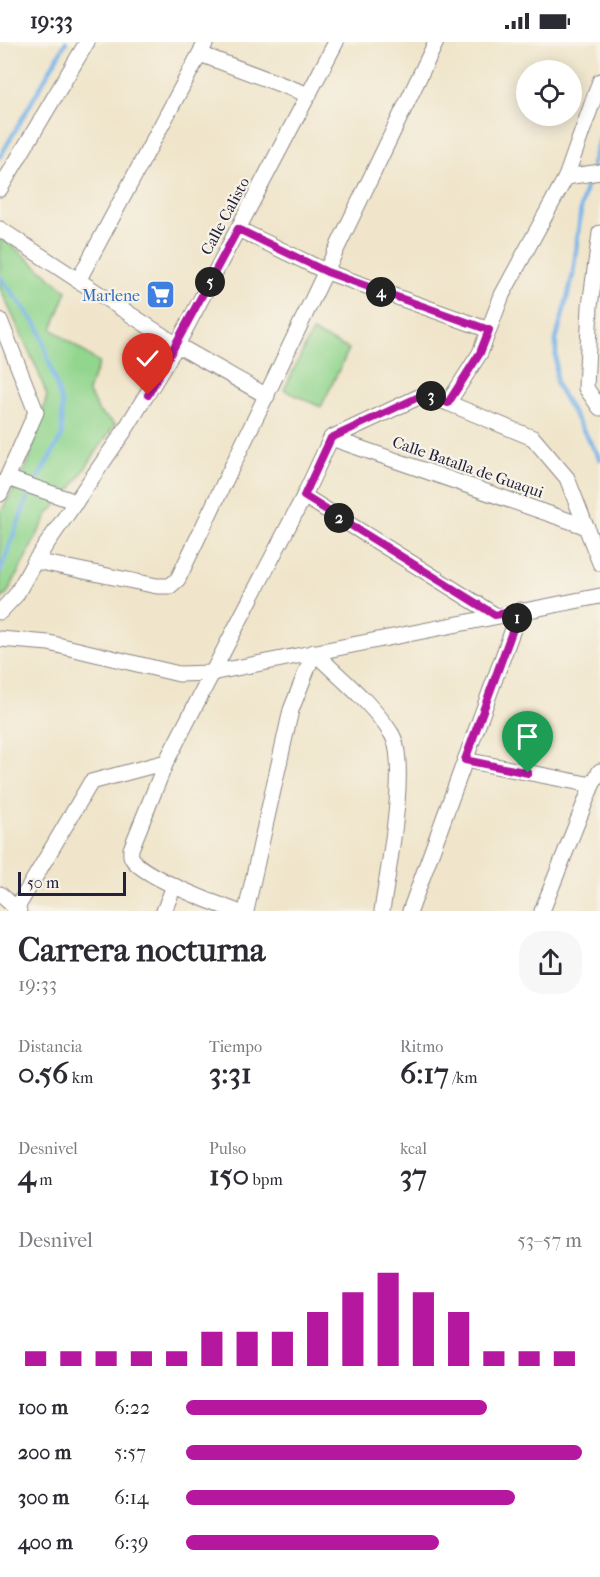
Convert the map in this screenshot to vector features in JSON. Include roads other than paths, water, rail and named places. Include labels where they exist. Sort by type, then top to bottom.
[{"type":"street","points":[[0,189],[87,42]]},
{"type":"street","name":"Calle Calisto","points":[[0,612],[16,595],[35,561],[148,395],[177,345],[336,42]]},
{"type":"street","points":[[35,561],[158,586],[170,586],[178,579],[436,42]]},
{"type":"street","points":[[78,281],[203,48],[309,95]]},
{"type":"street","points":[[448,403],[480,353],[502,294],[566,177],[600,81]]},
{"type":"street","points":[[566,177],[600,172]]},
{"type":"street","points":[[0,229],[177,345],[267,396]]},
{"type":"street","points":[[238,229],[327,272],[489,330]]},
{"type":"street","points":[[600,233],[586,388],[600,408]]},
{"type":"street","points":[[0,320],[6,346],[36,412],[0,494]]},
{"type":"street","points":[[236,911],[174,886],[140,867],[132,858],[130,849],[166,762],[210,673],[304,496],[331,438],[425,394],[533,438],[567,478],[600,563]]},
{"type":"street","name":"Calle Batalla de Guaqui","points":[[331,438],[587,527]]},
{"type":"street","points":[[0,462],[7,478],[76,502]]},
{"type":"street","points":[[304,496],[495,615]]},
{"type":"street","points":[[0,639],[49,643],[179,674],[210,673],[600,596]]},
{"type":"street","points":[[410,911],[520,610]]},
{"type":"street","points":[[246,911],[291,710],[314,652]]},
{"type":"street","points":[[314,652],[367,704],[392,733],[397,744],[398,782],[382,911]]},
{"type":"street","points":[[465,760],[592,785]]},
{"type":"street","points":[[0,894],[16,910],[91,782],[166,762]]},
{"type":"street","points":[[542,911],[592,785],[600,771]]},
{"type":"street","points":[[164,911],[174,886]]},
{"type":"waterway","points":[[0,157],[66,42]]},
{"type":"waterway","points":[[592,165],[600,135]]},
{"type":"waterway","points":[[587,182],[581,208],[573,275],[556,340],[556,384],[600,459]]},
{"type":"waterway","points":[[0,277],[39,328],[62,404],[62,436],[37,480]]},
{"type":"waterway","points":[[0,572],[29,494]]},
{"type":"place","name":"Marlene","points":[[161,295]]}]
